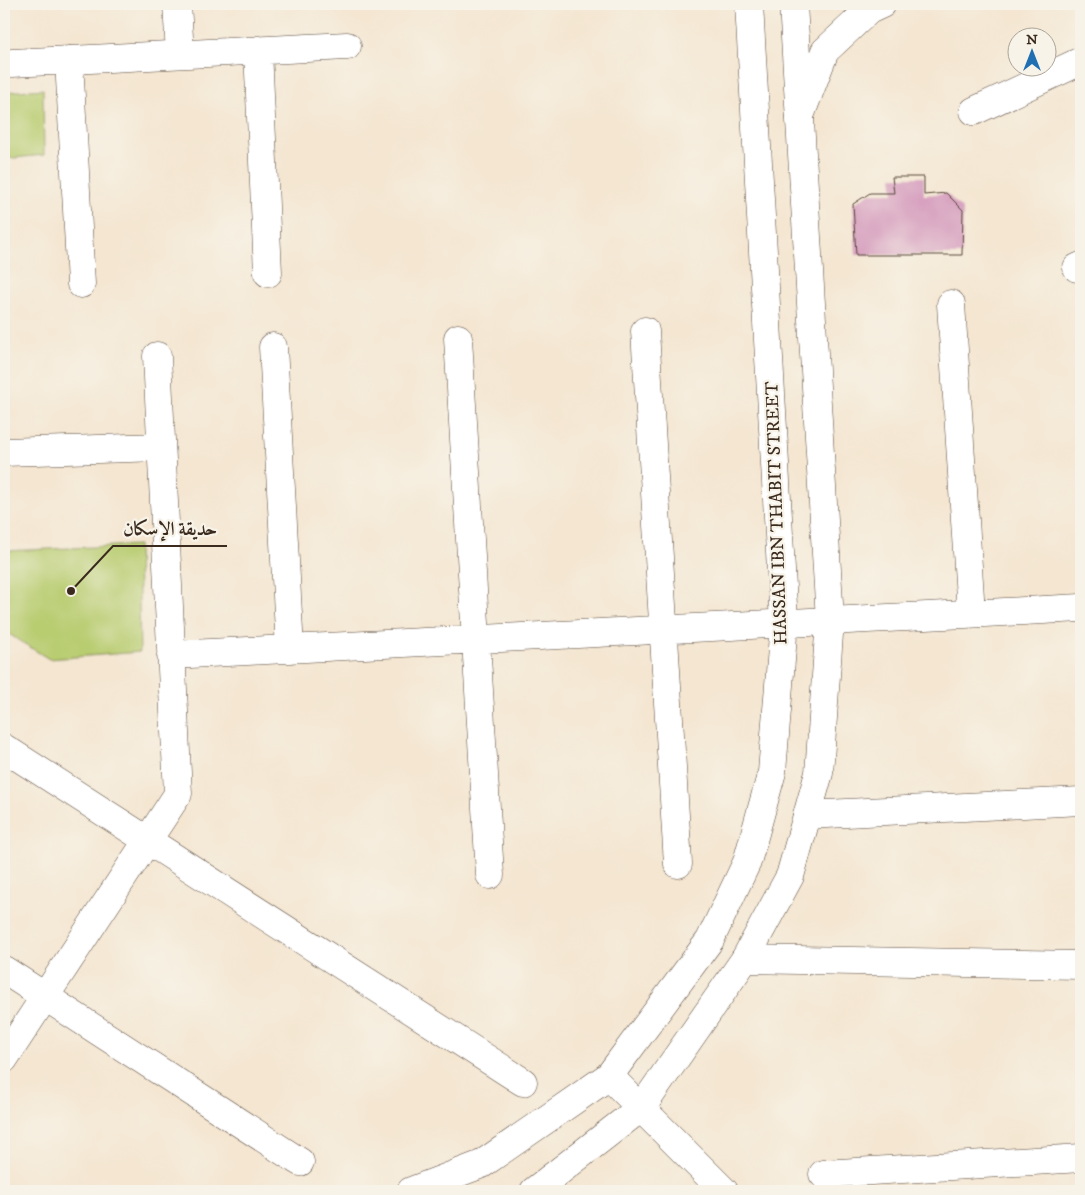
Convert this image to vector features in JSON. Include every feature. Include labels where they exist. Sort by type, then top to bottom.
[{"type":"street","points":[[177,4],[180,54]]},
{"type":"street","name":"HASSAN IBN THABIT STREET","points":[[411,1191],[482,1164],[609,1076],[710,940],[747,862],[772,772],[784,623],[749,4]]},
{"type":"street","points":[[534,1191],[642,1107],[745,960],[790,876],[819,773],[830,620],[793,4]]},
{"type":"street","points":[[800,116],[825,51],[869,10],[882,4]]},
{"type":"street","points":[[12,63],[347,46]]},
{"type":"street","points":[[258,50],[268,274]]},
{"type":"street","points":[[69,60],[81,284]]},
{"type":"street","points":[[974,111],[1081,61]]},
{"type":"street","points":[[951,304],[971,614]]},
{"type":"street","points":[[645,331],[678,864]]},
{"type":"street","points":[[458,338],[490,875]]},
{"type":"street","points":[[272,347],[290,649]]},
{"type":"street","points":[[4,1058],[178,794],[157,356]]},
{"type":"street","points":[[4,452],[162,447]]},
{"type":"street","points":[[171,655],[1081,608]]},
{"type":"street","points":[[4,748],[523,1082]]},
{"type":"street","points":[[807,815],[1081,801]]},
{"type":"street","points":[[745,960],[1081,965]]},
{"type":"street","points":[[4,970],[300,1162]]},
{"type":"street","points":[[609,1076],[724,1191]]},
{"type":"street","points":[[823,1174],[1081,1158]]},
{"type":"green space","points":[[4,80],[5,92],[43,89],[44,155],[4,159]]},
{"type":"green space","points":[[138,545],[140,652],[49,659],[4,631],[4,551]]},
{"type":"building","points":[[892,177],[924,177],[924,195],[946,193],[963,210],[962,255],[856,255],[853,204],[870,193],[894,193]]},
{"type":"place","name":"حديقة الإسكان","points":[[71,591]]}]
